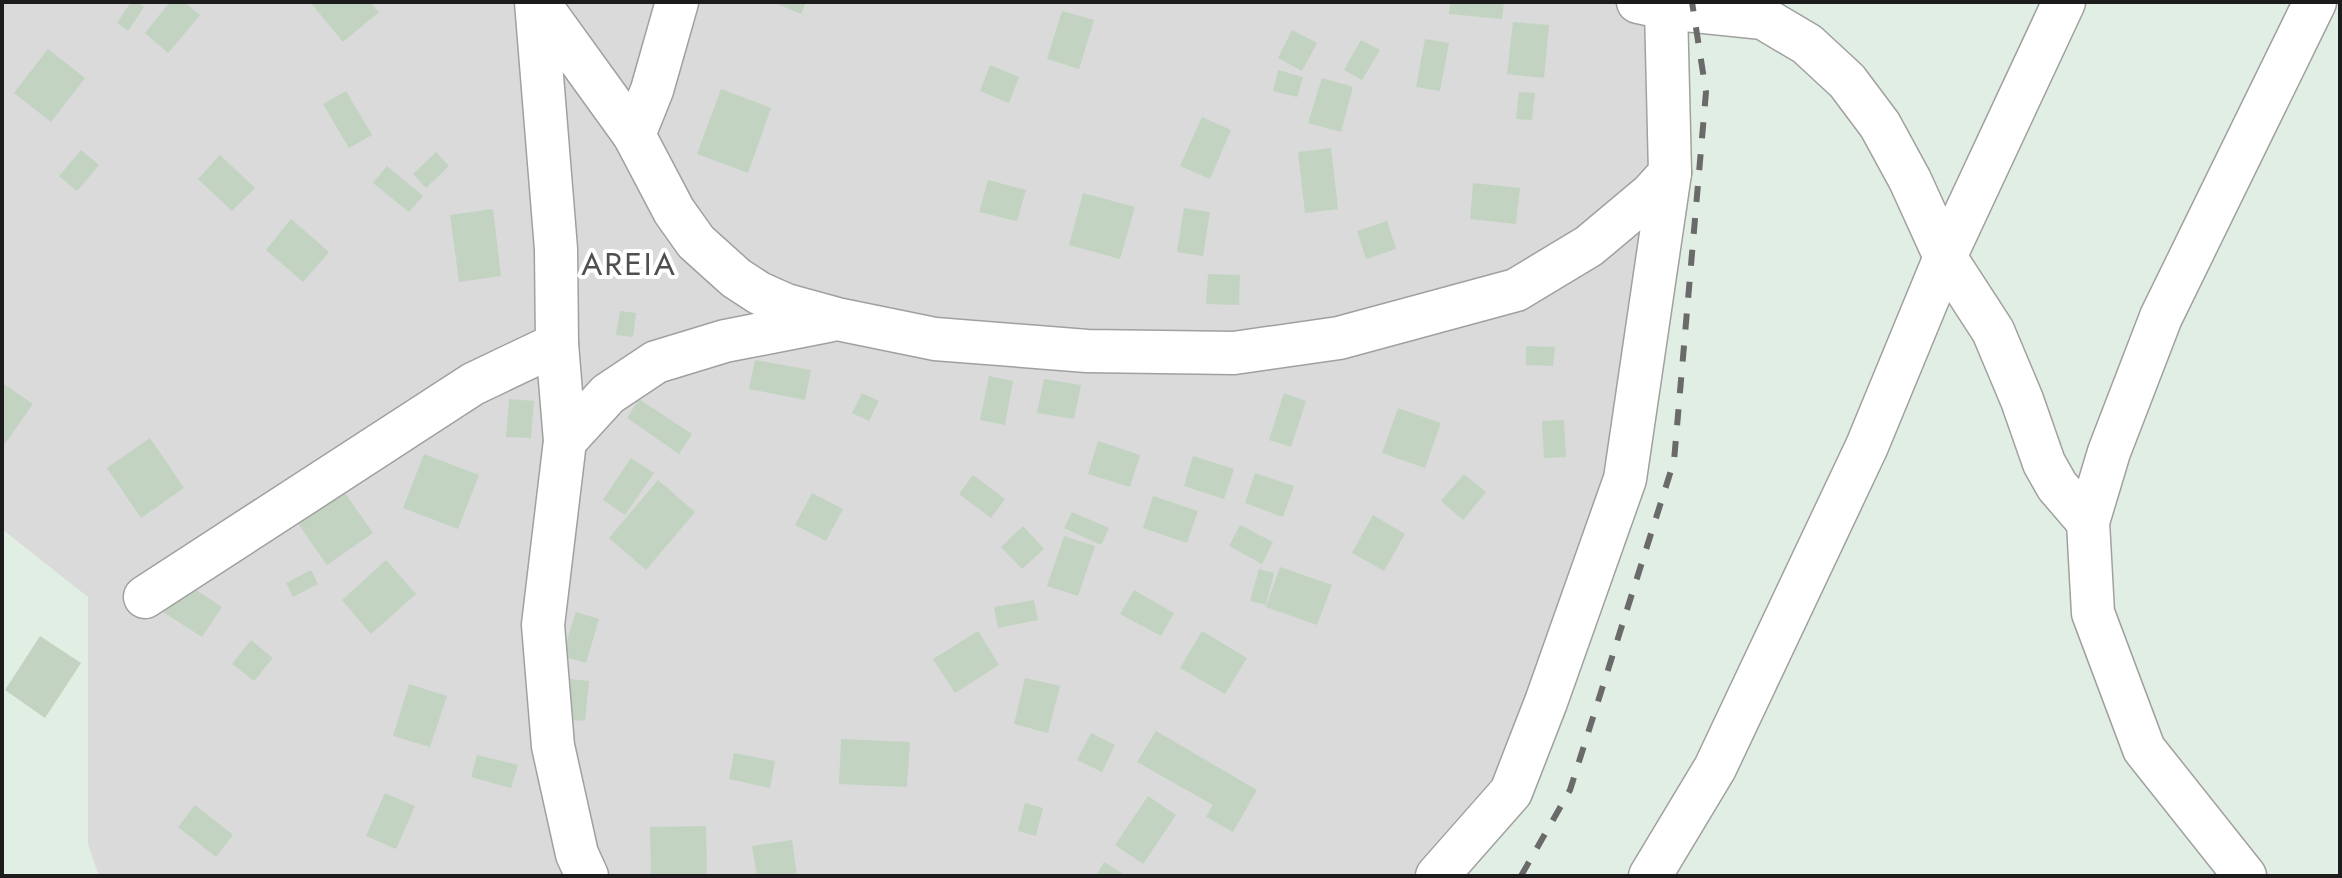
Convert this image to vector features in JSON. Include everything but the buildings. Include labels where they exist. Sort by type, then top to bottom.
[{"type":"street","points":[[537,2],[634,135],[674,211],[696,242],[736,278],[786,305],[935,339],[1087,351],[1234,353],[1339,338],[1516,290],[1589,246],[1651,194],[1670,173]]},
{"type":"street","points":[[537,2],[556,249],[557,344],[565,441],[543,625],[553,746],[577,854],[587,876]]},
{"type":"street","points":[[634,135],[652,90],[677,2]]},
{"type":"street","points":[[1650,876],[1715,768],[1867,446],[1945,257],[2064,2]]},
{"type":"street","points":[[2245,876],[2144,749],[2093,613],[2088,522],[2109,452],[2161,317],[2315,2]]},
{"type":"street","points":[[1437,876],[1511,792],[1625,479],[1670,173],[1656,4],[1763,18],[1807,44],[1847,81],[1880,125],[1910,180],[1945,257],[1993,331],[2044,463],[2057,486],[2088,522]]},
{"type":"street","points":[[565,441],[608,394],[656,362],[725,341],[837,319]]},
{"type":"street","points":[[145,597],[473,384],[557,344]]},
{"type":"shaded area","points":[[2,2],[1664,2],[1625,479],[1546,702],[1437,876],[99,876],[88,844],[88,597],[2,529]]},
{"type":"railway","points":[[1521,876],[1570,790],[1674,461],[1706,92],[1692,2]]},
{"type":"district","name":"AREIA","points":[[629,264]]}]
